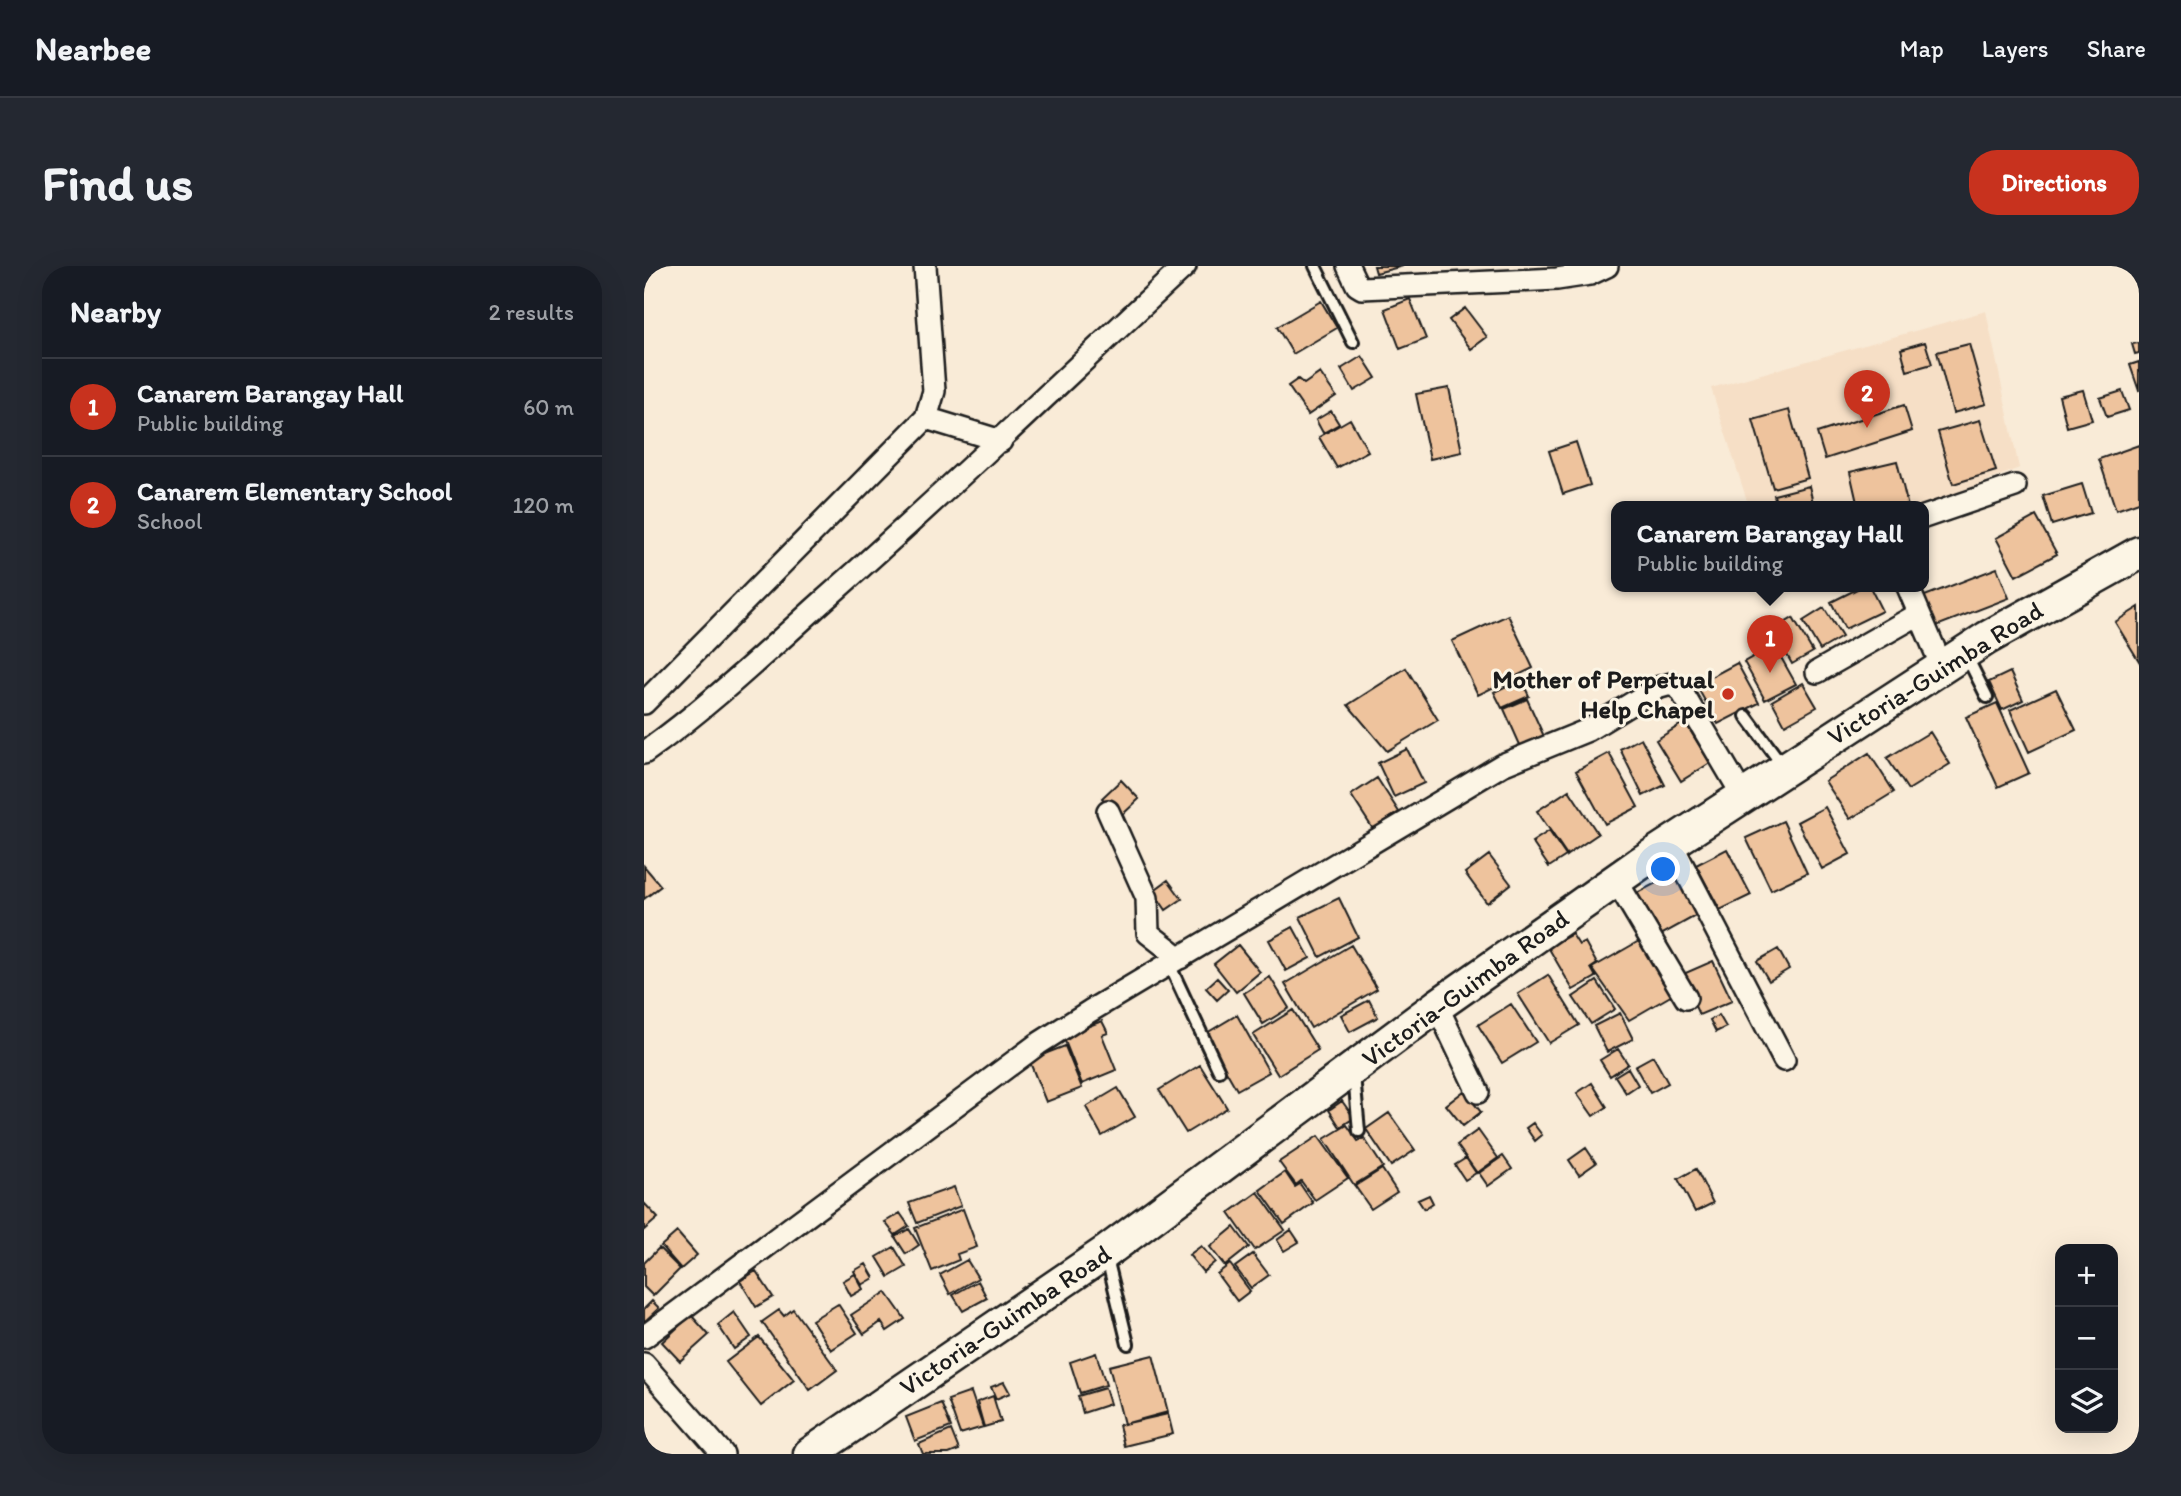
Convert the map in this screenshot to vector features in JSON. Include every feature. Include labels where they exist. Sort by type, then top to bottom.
[{"type":"main road","name":"Victoria-Guimba Road","points":[[810,1454],[1106,1252],[1437,1006],[1616,880],[1953,660],[2067,590],[2139,552]]},
{"type":"street","points":[[644,703],[926,418],[934,391],[925,266]]},
{"type":"street","points":[[644,753],[710,702],[1002,440],[1185,266]]},
{"type":"street","points":[[1348,266],[1357,285],[1362,288],[1557,279],[1590,274],[1607,266]]},
{"type":"street","points":[[926,418],[1002,440]]},
{"type":"street","points":[[1929,515],[2015,486]]},
{"type":"street","points":[[1910,592],[1919,614],[1953,660]]},
{"type":"street","points":[[1817,672],[1919,614]]},
{"type":"street","points":[[644,1337],[1038,1044],[1502,765],[1588,730],[1657,688],[1671,684],[1680,690],[1742,796]]},
{"type":"street","points":[[1108,811],[1147,898],[1148,933],[1175,961]]},
{"type":"street","points":[[1671,843],[1784,1059]]},
{"type":"street","points":[[1616,880],[1686,998]]},
{"type":"street","points":[[1437,1006],[1478,1092]]},
{"type":"street","points":[[644,1364],[723,1454]]},
{"type":"lane","points":[[1315,266],[1353,342]]},
{"type":"lane","points":[[1953,660],[1987,697]]},
{"type":"lane","points":[[1746,716],[1784,768]]},
{"type":"lane","points":[[1175,961],[1219,1071]]},
{"type":"lane","points":[[1353,1069],[1359,1131]]},
{"type":"lane","points":[[1106,1252],[1128,1344]]},
{"type":"shaded area","points":[[1986,311],[2019,468],[1929,505],[1929,501],[1747,501],[1711,388]]},
{"type":"building","points":[[1374,266],[1403,266],[1376,273]]},
{"type":"building","points":[[1410,299],[1426,339],[1400,349],[1385,309]]},
{"type":"building","points":[[1321,301],[1337,328],[1293,354],[1277,327]]},
{"type":"building","points":[[1465,308],[1487,337],[1471,349],[1449,320]]},
{"type":"building","points":[[1925,342],[1932,364],[1907,371],[1901,349]]},
{"type":"building","points":[[2139,343],[2139,353],[2135,354],[2132,344]]},
{"type":"building","points":[[1969,344],[1986,404],[1953,413],[1937,352]]},
{"type":"building","points":[[1362,356],[1376,378],[1354,391],[1341,369]]},
{"type":"building","points":[[2139,362],[2139,391],[2130,365]]},
{"type":"building","points":[[1320,373],[1336,396],[1308,415],[1288,386],[1298,379],[1304,384]]},
{"type":"building","points":[[1449,388],[1462,452],[1430,459],[1416,394]]},
{"type":"building","points":[[2083,390],[2092,420],[2067,427],[2059,396]]},
{"type":"building","points":[[2122,391],[2129,410],[2107,417],[2100,398]]},
{"type":"building","points":[[1904,405],[1912,431],[1825,459],[1817,433]]},
{"type":"building","points":[[1789,410],[1808,478],[1773,488],[1753,420]]},
{"type":"building","points":[[1331,411],[1339,424],[1323,433],[1316,420]]},
{"type":"building","points":[[1350,419],[1368,451],[1337,468],[1319,437]]},
{"type":"building","points":[[1980,420],[1996,471],[1953,484],[1938,432]]},
{"type":"building","points":[[1576,442],[1590,485],[1563,494],[1549,451]]},
{"type":"building","points":[[2139,445],[2139,502],[2116,510],[2099,459]]},
{"type":"building","points":[[1897,461],[1907,501],[1857,501],[1850,472]]},
{"type":"building","points":[[2082,484],[2091,513],[2052,525],[2043,496]]},
{"type":"building","points":[[1809,486],[1813,501],[1776,501],[1774,495]]},
{"type":"building","points":[[2036,516],[2057,554],[2016,576],[1996,538]]},
{"type":"building","points":[[1997,568],[2009,598],[1934,627],[1922,597]]},
{"type":"building","points":[[1851,592],[1872,592],[1882,611],[1845,629],[1831,602]]},
{"type":"building","points":[[2139,607],[2139,661],[2115,622]]},
{"type":"building","points":[[1824,608],[1842,637],[1820,650],[1803,621]]},
{"type":"building","points":[[1508,615],[1533,668],[1478,695],[1452,641]]},
{"type":"building","points":[[1793,618],[1813,652],[1792,664],[1773,630]]},
{"type":"building","points":[[1774,645],[1796,684],[1765,700],[1744,662]]},
{"type":"building","name":"Mother of Perpetual Help Chapel","points":[[1737,663],[1759,703],[1718,724],[1696,685]]},
{"type":"building","points":[[1406,668],[1438,720],[1387,751],[1348,705]]},
{"type":"building","points":[[2010,672],[2023,700],[2002,710],[1989,682]]},
{"type":"building","points":[[1521,679],[1529,696],[1502,708],[1494,692]]},
{"type":"building","points":[[1803,683],[1817,707],[1785,725],[1772,701]]},
{"type":"building","points":[[2056,689],[2076,730],[2029,752],[2010,710]]},
{"type":"building","points":[[1527,699],[1547,743],[1524,754],[1504,709]]},
{"type":"building","points":[[1997,703],[2029,773],[1998,787],[1966,717]]},
{"type":"building","points":[[1685,722],[1710,763],[1681,781],[1656,740]]},
{"type":"building","points":[[1930,732],[1950,764],[1908,790],[1887,758]]},
{"type":"building","points":[[1641,738],[1665,785],[1643,796],[1620,749]]},
{"type":"building","points":[[1407,749],[1424,783],[1394,797],[1378,763]]},
{"type":"building","points":[[1609,753],[1638,807],[1605,824],[1576,771]]},
{"type":"building","points":[[1869,753],[1894,792],[1850,819],[1825,781]]},
{"type":"building","points":[[1377,778],[1399,812],[1373,829],[1351,795]]},
{"type":"building","points":[[1121,780],[1139,799],[1120,817],[1102,798]]},
{"type":"building","points":[[1569,790],[1598,834],[1567,855],[1537,811]]},
{"type":"building","points":[[1825,807],[1850,854],[1822,869],[1797,822]]},
{"type":"building","points":[[1783,821],[1807,873],[1771,890],[1746,838]]},
{"type":"building","points":[[1549,831],[1566,856],[1549,867],[1532,842]]},
{"type":"building","points":[[1727,849],[1751,895],[1720,910],[1696,865]]},
{"type":"building","points":[[1489,855],[1511,884],[1487,903],[1465,873]]},
{"type":"building","points":[[644,866],[661,886],[644,899]]},
{"type":"building","points":[[1675,873],[1699,914],[1661,935],[1637,893]]},
{"type":"building","points":[[1168,880],[1182,899],[1166,910],[1153,891]]},
{"type":"building","points":[[1339,898],[1358,937],[1320,957],[1300,917]]},
{"type":"building","points":[[1293,927],[1310,958],[1286,971],[1269,940]]},
{"type":"building","points":[[1572,934],[1579,945],[1585,942],[1597,964],[1591,968],[1596,977],[1573,990],[1548,947]]},
{"type":"building","points":[[1639,941],[1674,994],[1629,1020],[1592,968]]},
{"type":"building","points":[[1238,945],[1260,972],[1236,992],[1214,964]]},
{"type":"building","points":[[1351,945],[1377,989],[1311,1028],[1285,984]]},
{"type":"building","points":[[1778,949],[1789,969],[1769,981],[1757,961]]},
{"type":"building","points":[[1713,961],[1732,1001],[1699,1015],[1681,975]]},
{"type":"building","points":[[1548,975],[1579,1025],[1549,1043],[1518,994]]},
{"type":"building","points":[[1270,977],[1289,1008],[1263,1024],[1244,993]]},
{"type":"building","points":[[1217,978],[1228,990],[1217,1000],[1206,988]]},
{"type":"building","points":[[1597,981],[1615,1009],[1591,1024],[1573,997]]},
{"type":"building","points":[[1369,1000],[1378,1017],[1350,1032],[1341,1015]]},
{"type":"building","points":[[1511,1004],[1536,1042],[1502,1063],[1478,1025]]},
{"type":"building","points":[[1293,1010],[1318,1050],[1278,1075],[1253,1035]]},
{"type":"building","points":[[1620,1013],[1633,1039],[1607,1052],[1594,1026]]},
{"type":"building","points":[[1237,1015],[1269,1072],[1237,1090],[1205,1034]]},
{"type":"building","points":[[1719,1015],[1726,1027],[1716,1032],[1710,1020]]},
{"type":"building","points":[[1102,1021],[1108,1033],[1102,1035],[1116,1070],[1082,1084],[1063,1036]]},
{"type":"building","points":[[1065,1046],[1082,1088],[1046,1102],[1029,1060]]},
{"type":"building","points":[[1618,1049],[1628,1064],[1610,1076],[1600,1060]]},
{"type":"building","points":[[1653,1056],[1668,1083],[1650,1093],[1635,1066]]},
{"type":"building","points":[[1200,1065],[1227,1108],[1186,1133],[1159,1090]]},
{"type":"building","points":[[1628,1068],[1638,1085],[1626,1093],[1615,1076]]},
{"type":"building","points":[[1592,1083],[1607,1107],[1593,1116],[1577,1093]]},
{"type":"building","points":[[1118,1088],[1135,1117],[1102,1136],[1086,1107]]},
{"type":"building","points":[[1464,1091],[1481,1112],[1463,1126],[1446,1105]]},
{"type":"building","points":[[1342,1101],[1354,1118],[1340,1127],[1329,1110]]},
{"type":"building","points":[[1389,1113],[1415,1150],[1391,1166],[1366,1129]]},
{"type":"building","points":[[1533,1123],[1542,1135],[1535,1141],[1526,1128]]},
{"type":"building","points":[[1347,1125],[1358,1141],[1364,1138],[1383,1167],[1354,1185],[1324,1139]]},
{"type":"building","points":[[1478,1130],[1498,1158],[1477,1173],[1457,1145]]},
{"type":"building","points":[[1318,1136],[1348,1178],[1315,1200],[1301,1181],[1296,1185],[1279,1162]]},
{"type":"building","points":[[1586,1148],[1596,1163],[1579,1175],[1569,1160]]},
{"type":"building","points":[[1503,1156],[1512,1169],[1488,1186],[1479,1173]]},
{"type":"building","points":[[1466,1158],[1476,1173],[1465,1180],[1455,1165]]},
{"type":"building","points":[[1382,1169],[1397,1192],[1371,1209],[1355,1186]]},
{"type":"building","points":[[1696,1169],[1713,1203],[1695,1212],[1678,1179]]},
{"type":"building","points":[[1285,1172],[1295,1187],[1300,1184],[1313,1203],[1284,1224],[1260,1190]]},
{"type":"building","points":[[954,1187],[961,1206],[917,1223],[909,1203]]},
{"type":"building","points":[[1258,1192],[1285,1230],[1255,1250],[1229,1213]]},
{"type":"building","points":[[1429,1195],[1433,1203],[1424,1209],[1418,1200]]},
{"type":"building","points":[[644,1203],[658,1218],[644,1230]]},
{"type":"building","points":[[963,1209],[977,1247],[957,1254],[959,1260],[932,1271],[915,1228]]},
{"type":"building","points":[[900,1213],[909,1226],[895,1235],[885,1222]]},
{"type":"building","points":[[1234,1227],[1249,1247],[1225,1266],[1210,1247]]},
{"type":"building","points":[[909,1229],[919,1245],[906,1254],[895,1237]]},
{"type":"building","points":[[1291,1230],[1299,1242],[1284,1251],[1277,1240]]},
{"type":"building","points":[[677,1232],[697,1255],[681,1269],[661,1246]]},
{"type":"building","points":[[1201,1246],[1215,1262],[1203,1272],[1189,1255]]},
{"type":"building","points":[[894,1247],[906,1267],[889,1277],[877,1257]]},
{"type":"building","points":[[659,1248],[680,1269],[653,1296],[644,1287],[644,1263]]},
{"type":"building","points":[[1253,1254],[1269,1275],[1251,1288],[1235,1267]]},
{"type":"building","points":[[967,1260],[978,1278],[950,1294],[940,1275]]},
{"type":"building","points":[[866,1264],[874,1278],[862,1285],[854,1271]]},
{"type":"building","points":[[1230,1264],[1250,1291],[1237,1301],[1217,1274]]},
{"type":"building","points":[[756,1271],[773,1297],[756,1307],[740,1281]]},
{"type":"building","points":[[855,1274],[863,1289],[851,1296],[843,1281]]},
{"type":"building","points":[[978,1281],[987,1298],[963,1311],[953,1295]]},
{"type":"building","points":[[886,1292],[905,1319],[887,1331],[881,1322],[864,1334],[851,1315]]},
{"type":"building","points":[[652,1301],[659,1308],[644,1322],[644,1309]]},
{"type":"building","points":[[838,1304],[857,1333],[831,1350],[812,1320]]},
{"type":"building","points":[[793,1309],[837,1370],[810,1390],[762,1322],[779,1310],[784,1316]]},
{"type":"building","points":[[734,1312],[751,1337],[734,1349],[718,1325]]},
{"type":"building","points":[[691,1315],[709,1335],[680,1361],[662,1342]]},
{"type":"building","points":[[759,1337],[794,1380],[761,1406],[726,1362]]},
{"type":"building","points":[[1096,1353],[1106,1385],[1080,1393],[1070,1362]]},
{"type":"building","points":[[1153,1355],[1168,1412],[1124,1424],[1109,1366]]},
{"type":"building","points":[[1004,1382],[1010,1393],[996,1399],[991,1387]]},
{"type":"building","points":[[1105,1388],[1110,1404],[1083,1413],[1078,1396]]},
{"type":"building","points":[[971,1392],[983,1427],[960,1434],[948,1400]]},
{"type":"building","points":[[993,1396],[1001,1422],[984,1427],[977,1402]]},
{"type":"building","points":[[941,1403],[951,1427],[915,1441],[906,1417]]},
{"type":"building","points":[[1168,1414],[1173,1434],[1124,1446],[1119,1425]]},
{"type":"building","points":[[951,1430],[959,1450],[949,1454],[923,1454],[919,1444]]},
{"type":"place","name":"Canarem Elementary School","points":[[1867,428]]},
{"type":"place","name":"Canarem Barangay Hall","points":[[1770,673]]},
{"type":"place","name":"Mother of Perpetual Help Chapel","points":[[1728,694]]}]
